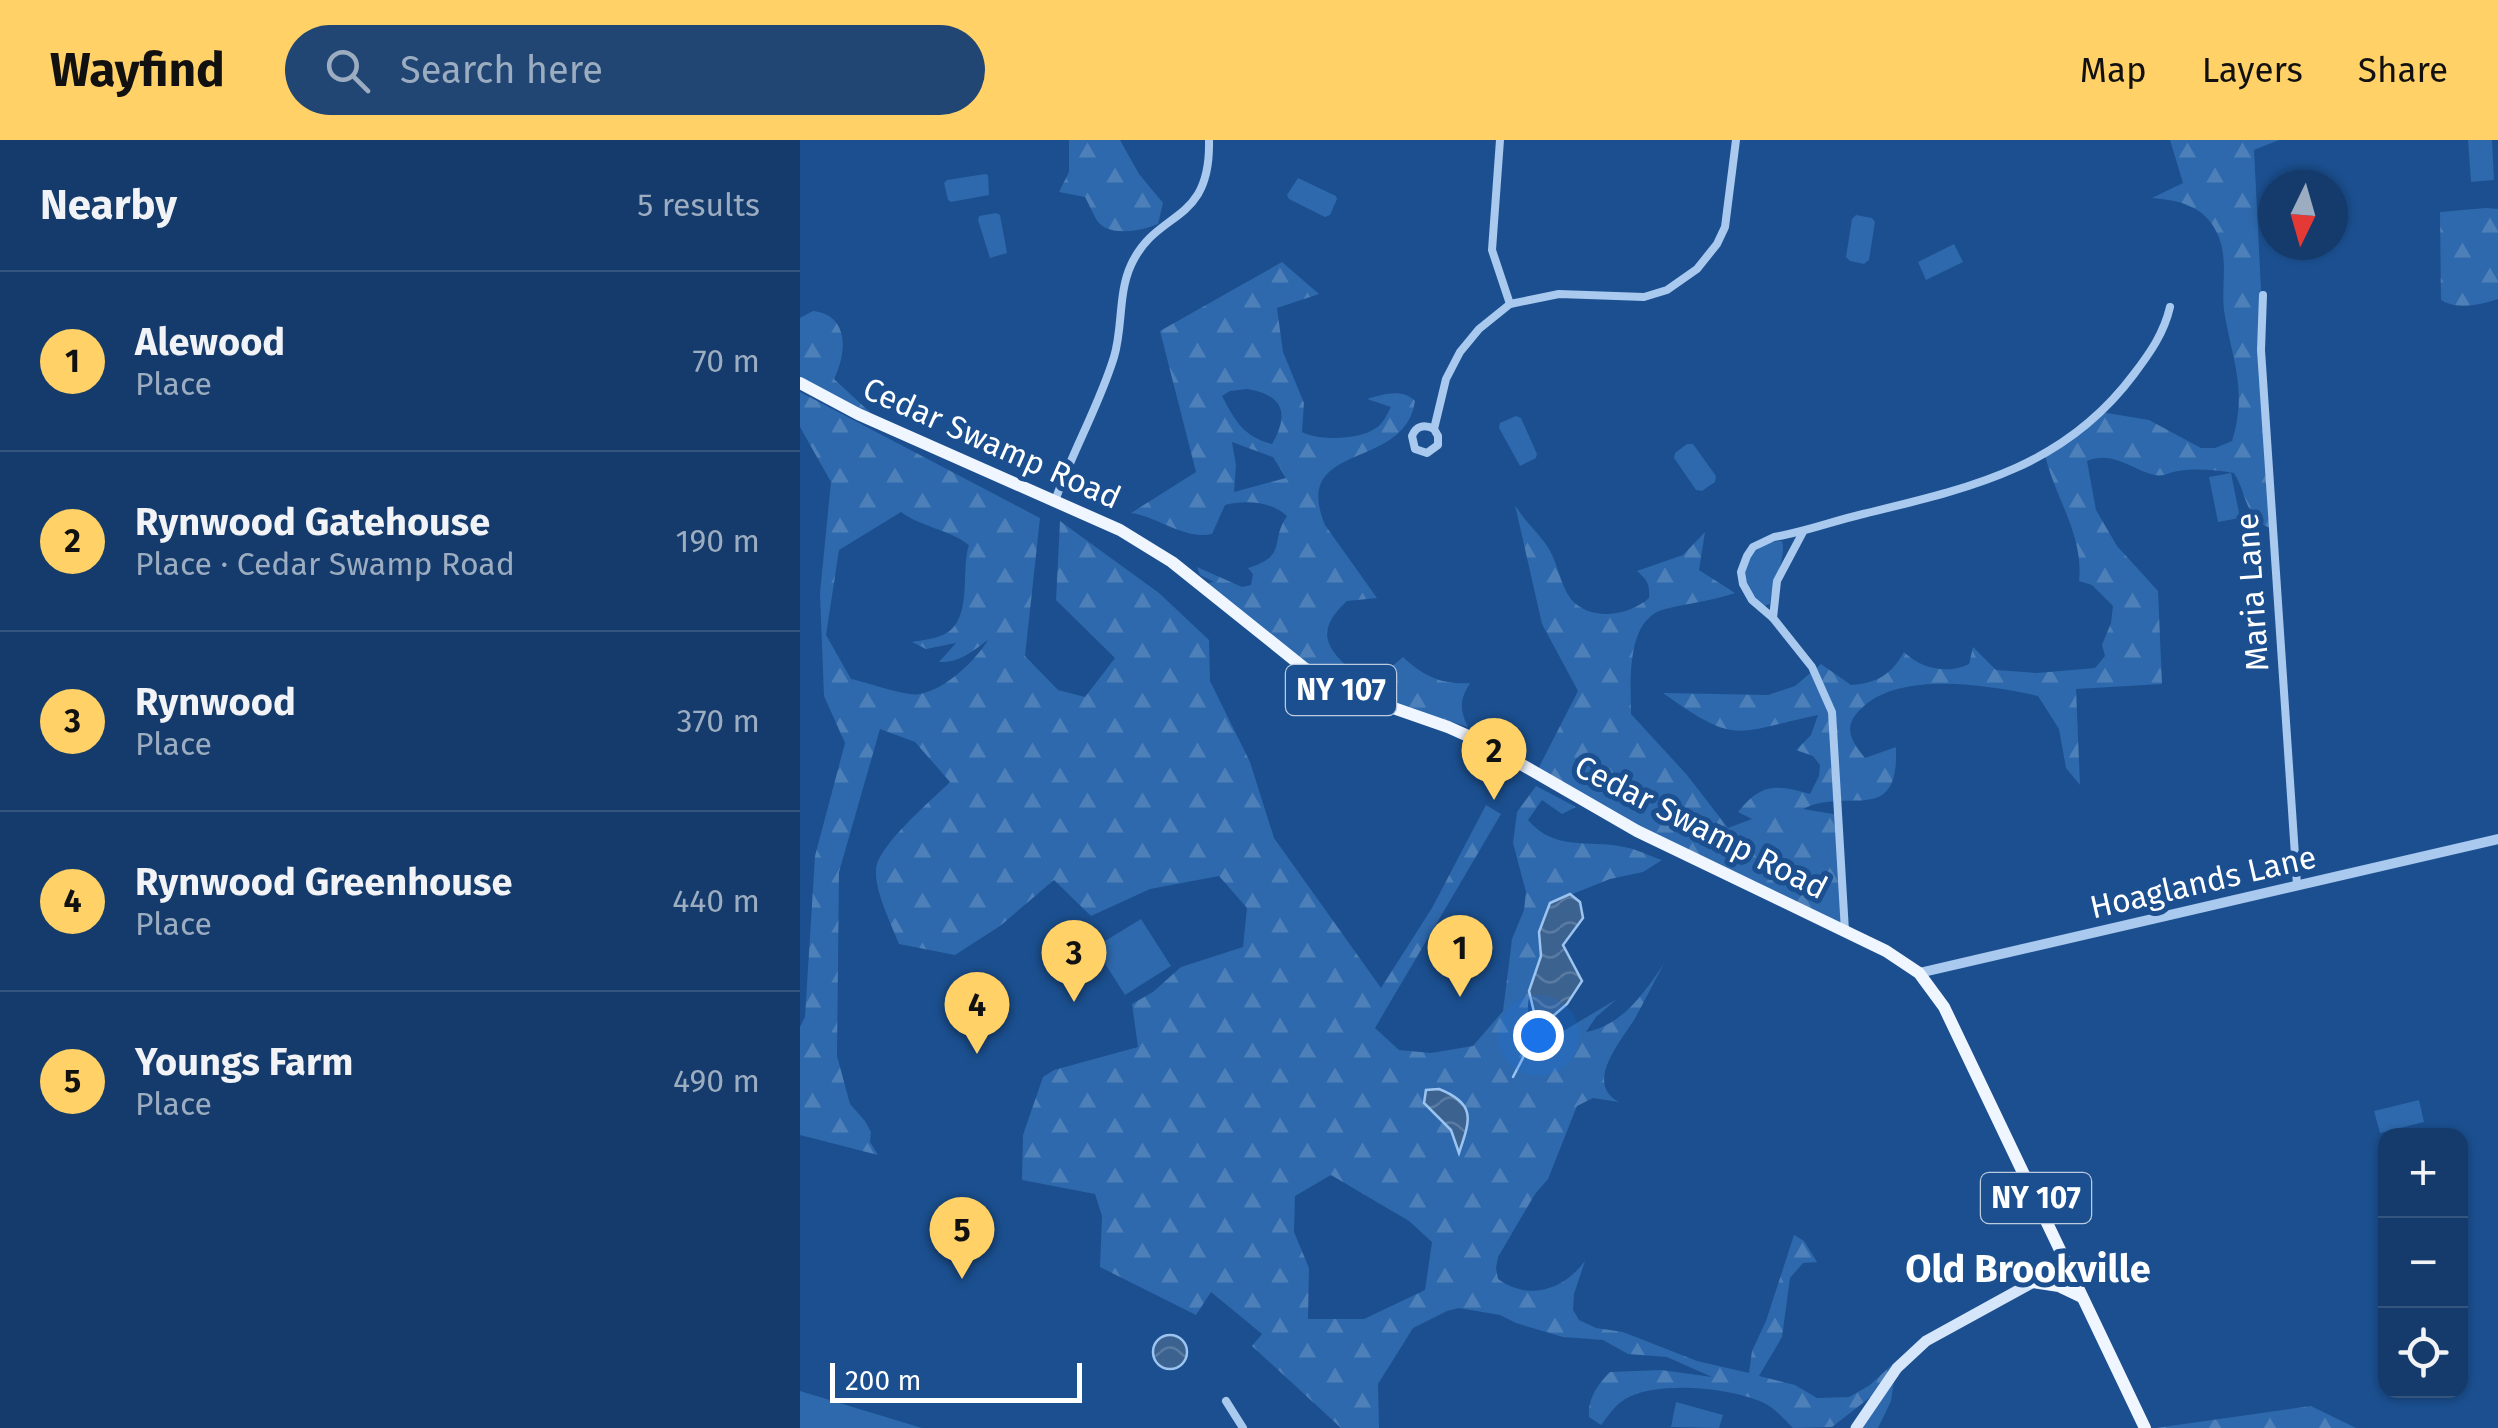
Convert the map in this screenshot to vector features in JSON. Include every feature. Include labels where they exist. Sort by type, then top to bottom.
[{"type":"main road","name":"Cedar Swamp Road","points":[[800,383],[858,414],[1120,530],[1154,550],[1303,667],[1336,688],[1486,744],[1637,831],[1845,931],[1919,974],[1944,1007],[2145,1428]]},
{"type":"main road","points":[[1856,1428],[1897,1368],[1913,1352],[1962,1319],[2066,1264]]},
{"type":"main road","points":[[2032,1282],[2062,1287],[2082,1298]]},
{"type":"street","points":[[1055,501],[1115,356],[1130,267],[1146,244],[1196,200],[1208,172],[1209,140]]},
{"type":"street","points":[[1500,140],[1492,250],[1510,304]]},
{"type":"street","points":[[1434,429],[1446,379],[1460,352],[1479,329],[1510,304],[1559,294],[1644,297],[1668,290],[1706,259],[1724,227],[1736,140]]},
{"type":"street","name":"Maria Lane","points":[[2263,295],[2261,350],[2297,885]]},
{"type":"street","points":[[1845,931],[1832,712],[1812,667],[1748,594],[1743,584],[1744,562],[1762,542],[1994,480],[2052,451],[2101,412],[2127,384],[2162,332],[2170,308]]},
{"type":"street","points":[[1773,618],[1777,580],[1803,532]]},
{"type":"street","name":"Hoaglands Lane","points":[[1919,974],[2498,839]]},
{"type":"street","points":[[1226,1401],[1243,1428]]},
{"type":"green space","points":[[1069,140],[1120,140],[1139,174],[1163,203],[1158,224],[1134,231],[1108,229],[1096,219],[1085,197],[1059,192],[1069,172]]},
{"type":"green space","points":[[2170,140],[2279,140],[2254,150],[2273,529],[2252,513],[2234,473],[2193,470],[2158,475],[2114,459],[2087,461],[2096,510],[2117,546],[2158,591],[2162,684],[2076,689],[2080,785],[2066,768],[2059,729],[2038,696],[1948,684],[1901,688],[1881,695],[1857,713],[1850,732],[1865,758],[1896,747],[1895,772],[1889,788],[1868,800],[1820,803],[1803,809],[1839,815],[1845,931],[1536,773],[1578,691],[1542,624],[1515,505],[1549,549],[1571,599],[1599,614],[1631,609],[1649,598],[1647,583],[1637,571],[1683,555],[1705,532],[1699,570],[1735,593],[1665,609],[1643,625],[1633,654],[1631,714],[1687,775],[1728,828],[1752,819],[1738,812],[1762,791],[1778,788],[1810,794],[1820,765],[1813,756],[1796,750],[1811,735],[1818,715],[1738,731],[1707,722],[1663,693],[1768,695],[1795,686],[1821,664],[1851,685],[1860,684],[1888,672],[1904,652],[1926,666],[1952,669],[1969,664],[1973,647],[1996,670],[2037,673],[2095,668],[2105,656],[2102,645],[2113,606],[2092,585],[2079,581],[2073,532],[2045,455],[2101,412],[2149,420],[2201,448],[2215,448],[2232,441],[2237,423],[2239,390],[2224,310],[2221,242],[2212,224],[2198,211],[2181,203],[2152,198],[2183,183]]},
{"type":"green space","points":[[2468,140],[2492,140],[2494,180],[2471,182]]},
{"type":"green space","points":[[985,174],[989,195],[948,200],[944,183],[947,180]]},
{"type":"green space","points":[[1298,178],[1336,196],[1330,215],[1325,217],[1289,199],[1287,195]]},
{"type":"green space","points":[[2498,209],[2498,299],[2469,306],[2447,303],[2441,300],[2440,212]]},
{"type":"green space","points":[[1000,215],[1007,253],[990,258],[978,220],[979,216]]},
{"type":"green space","points":[[1856,215],[1875,222],[1869,260],[1864,264],[1846,257]]},
{"type":"green space","points":[[1954,244],[1963,262],[1926,280],[1918,262]]},
{"type":"green space","points":[[1282,262],[1319,294],[1277,308],[1283,352],[1304,403],[1302,432],[1329,438],[1360,435],[1378,426],[1391,407],[1367,399],[1399,393],[1415,401],[1407,423],[1392,438],[1335,467],[1323,480],[1318,498],[1325,525],[1377,598],[1347,601],[1331,620],[1327,636],[1334,652],[1351,670],[1383,674],[1403,657],[1434,678],[1470,683],[1462,704],[1468,727],[1346,688],[1310,667],[1228,604],[1208,583],[1214,582],[1200,575],[1197,567],[1242,587],[1251,585],[1253,574],[1248,568],[1274,553],[1287,516],[1281,511],[1258,503],[1225,505],[1212,534],[1202,535],[1131,513],[1196,472],[1160,331]],"holes":[[[1247,389],[1269,396],[1280,407],[1281,423],[1272,444],[1241,427],[1222,396]],[[1232,442],[1273,457],[1286,478],[1234,492],[1236,465]]]},
{"type":"green space","points":[[813,311],[834,320],[842,337],[843,348],[834,379],[886,427],[800,383],[800,318]]},
{"type":"green space","points":[[800,392],[1040,518],[1025,656],[1058,690],[1085,697],[1115,658],[1056,600],[1060,521],[1159,593],[1209,640],[1210,681],[1250,762],[1274,838],[1381,988],[1432,908],[1486,805],[1501,814],[1375,1028],[1399,1050],[1431,1053],[1473,1046],[1503,1011],[1512,939],[1524,910],[1526,892],[1513,843],[1517,812],[1536,786],[1576,807],[1562,814],[1542,800],[1528,820],[1549,837],[1629,848],[1662,860],[1643,872],[1610,879],[1550,903],[1541,930],[1541,957],[1528,1009],[1534,1028],[1543,1037],[1555,1036],[1617,999],[1586,1032],[1611,1022],[1641,995],[1665,962],[1608,1063],[1605,1085],[1619,1102],[1593,1098],[1577,1106],[1548,1179],[1498,1257],[1498,1279],[1522,1290],[1546,1289],[1567,1279],[1585,1261],[1574,1294],[1573,1310],[1579,1320],[1596,1328],[1623,1332],[1697,1361],[1749,1373],[1752,1351],[1794,1235],[1804,1241],[1817,1262],[1803,1263],[1790,1278],[1782,1337],[1759,1376],[1795,1385],[1817,1398],[1849,1397],[1870,1385],[1897,1360],[1891,1401],[1878,1428],[1863,1428],[1873,1395],[1832,1427],[1793,1428],[1771,1407],[1748,1397],[1677,1388],[1629,1397],[1601,1425],[1589,1417],[1590,1404],[1610,1372],[1661,1370],[1712,1377],[1667,1357],[1628,1354],[1603,1340],[1563,1337],[1500,1315],[1459,1308],[1413,1328],[1378,1384],[1379,1428],[1341,1428],[1252,1346],[1262,1334],[1211,1292],[1196,1315],[1100,1267],[1102,1216],[1095,1194],[1022,1180],[1023,1135],[1043,1077],[1054,1070],[1138,1047],[1132,1004],[1153,992],[1181,967],[1243,947],[1247,908],[1219,876],[1150,889],[1091,916],[1054,880],[1000,926],[955,955],[899,944],[878,888],[879,860],[895,836],[950,782],[915,742],[880,729],[839,872],[837,1056],[850,1104],[865,1121],[878,1155],[800,1135],[800,1027],[805,1017],[815,856],[845,743],[824,696],[820,593],[831,482],[800,427]],"holes":[[[901,512],[969,545],[959,619],[943,635],[912,642],[926,649],[956,643],[939,662],[947,662],[988,640],[959,673],[920,694],[851,679],[826,635],[839,550]],[[1331,1175],[1409,1221],[1432,1242],[1425,1290],[1364,1319],[1308,1319],[1309,1268],[1294,1232],[1295,1196]]]},
{"type":"green space","points":[[1516,416],[1521,418],[1537,454],[1520,466],[1499,428],[1500,423]]},
{"type":"green space","points":[[1687,444],[1693,444],[1716,476],[1715,482],[1702,491],[1696,490],[1674,458]]},
{"type":"green space","points":[[2231,473],[2240,518],[2218,522],[2209,477]]},
{"type":"green space","points":[[1782,541],[1783,555],[1770,604],[1764,606],[1747,588],[1746,567],[1758,549]]},
{"type":"green space","points":[[1141,919],[1171,966],[1125,995],[1102,959],[1094,964],[1087,952]]},
{"type":"green space","points":[[2419,1100],[2424,1122],[2379,1128],[2374,1111]]},
{"type":"green space","points":[[800,1391],[922,1428],[800,1428]]},
{"type":"green space","points":[[1676,1402],[1723,1415],[1719,1428],[1671,1427]]},
{"type":"green space","points":[[2311,1406],[2356,1428],[2156,1428]]},
{"type":"water","points":[[1570,894],[1580,902],[1583,918],[1563,945],[1582,981],[1567,1004],[1538,1029],[1529,991],[1541,956],[1539,932],[1550,903]]},
{"type":"water","points":[[1439,1089],[1465,1107],[1468,1122],[1459,1153],[1451,1130],[1424,1103],[1426,1090]]},
{"type":"water","points":[[1170,1335],[1182,1340],[1187,1352],[1182,1364],[1170,1369],[1158,1364],[1153,1352],[1158,1340]]},
{"type":"waterway","points":[[1513,1077],[1538,1029]]},
{"type":"place","name":"Rynwood Gatehouse","points":[[1494,800]]},
{"type":"place","name":"Alewood","points":[[1460,997]]},
{"type":"place","name":"Rynwood","points":[[1074,1002]]},
{"type":"place","name":"Rynwood Greenhouse","points":[[977,1054]]},
{"type":"place","name":"Youngs Farm","points":[[962,1279]]},
{"type":"district","name":"Old Brookville","points":[[2028,1269]]}]
